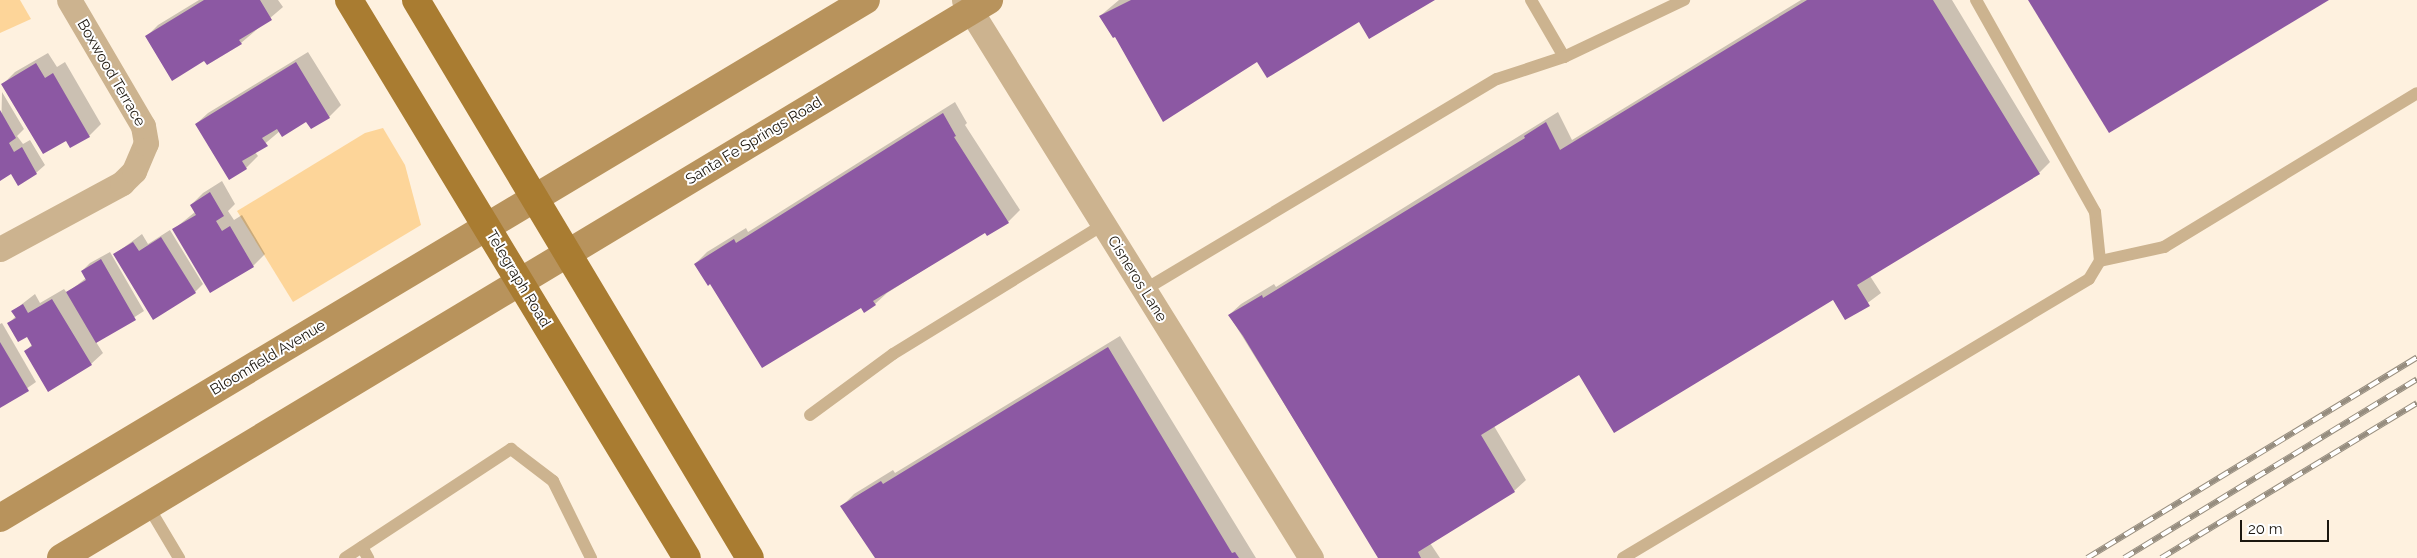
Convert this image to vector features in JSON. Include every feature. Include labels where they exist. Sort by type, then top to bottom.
[{"type":"main road","name":"Telegraph Road","points":[[349,0],[687,558]]},
{"type":"main road","points":[[416,0],[569,252],[750,558]]},
{"type":"main road","points":[[535,196],[866,0]]},
{"type":"main road","name":"Santa Fe Springs Road","points":[[520,282],[974,4]]},
{"type":"main road","name":"Bloomfield Avenue","points":[[0,518],[535,196]]},
{"type":"main road","points":[[61,558],[520,282]]},
{"type":"street","name":"Boxwood Terrace","points":[[0,249],[122,183],[134,171],[146,143],[144,126],[69,0]]},
{"type":"street","name":"Cisneros Lane","points":[[974,4],[1103,224],[1311,558]]},
{"type":"lane","points":[[1531,0],[1564,57]]},
{"type":"lane","points":[[1144,290],[1497,79],[1564,57],[1684,0]]},
{"type":"lane","points":[[1623,558],[2089,279],[2100,261],[2095,212],[1976,0]]},
{"type":"lane","points":[[2100,261],[2164,247],[2417,93]]},
{"type":"lane","points":[[810,415],[893,354],[1103,224]]},
{"type":"lane","points":[[345,558],[365,552],[512,449],[553,481],[591,558]]},
{"type":"lane","points":[[148,506],[179,558]]},
{"type":"shaded area","points":[[0,0],[20,0],[31,19],[0,33]]},
{"type":"shaded area","points":[[383,128],[405,165],[421,225],[293,302],[237,211],[365,133]]},
{"type":"building","points":[[204,0],[260,0],[272,20],[239,40],[242,44],[207,65],[204,61],[172,81],[145,36]]},
{"type":"building","points":[[1131,0],[1435,0],[1369,39],[1359,22],[1267,78],[1257,62],[1163,122],[1115,37],[1113,38],[1099,16]]},
{"type":"building","points":[[1807,0],[1933,0],[2040,174],[1857,285],[1870,306],[1845,320],[1833,300],[1614,433],[1579,375],[1481,435],[1515,492],[1418,552],[1421,558],[1378,558],[1243,336],[1228,315],[1262,295],[1263,298],[1525,138],[1524,136],[1546,122],[1560,150]]},
{"type":"building","points":[[2028,0],[2329,0],[2109,133]]},
{"type":"building","points":[[296,62],[330,118],[311,129],[306,122],[282,137],[277,129],[262,138],[268,146],[242,161],[247,169],[229,180],[195,124]]},
{"type":"building","points":[[36,63],[45,78],[53,73],[90,137],[70,148],[66,141],[43,154],[1,84]]},
{"type":"building","points":[[0,110],[16,138],[9,143],[14,152],[22,147],[37,174],[18,186],[11,174],[0,181]]},
{"type":"building","points":[[943,113],[956,136],[954,137],[1009,223],[987,236],[985,233],[873,301],[876,305],[864,313],[861,308],[762,368],[710,284],[708,286],[694,264],[734,239],[736,243]]},
{"type":"building","points":[[210,192],[224,216],[216,221],[222,231],[230,226],[254,267],[210,293],[172,229],[196,215],[190,205]]},
{"type":"building","points":[[161,237],[196,293],[153,320],[113,254],[133,242],[139,251]]},
{"type":"building","points":[[101,259],[136,320],[96,343],[66,292],[86,280],[81,271]]},
{"type":"building","points":[[52,299],[92,365],[48,392],[24,351],[32,346],[27,337],[18,342],[7,323],[16,318],[11,311],[23,304],[28,313]]},
{"type":"building","points":[[0,342],[29,391],[0,408]]},
{"type":"building","points":[[1108,347],[1232,553],[1235,552],[1239,558],[875,558],[840,506],[881,481],[883,484]]},
{"type":"railway","points":[[2087,558],[2417,357]]},
{"type":"railway","points":[[2124,558],[2417,379]]},
{"type":"railway","points":[[2161,558],[2417,403]]}]
